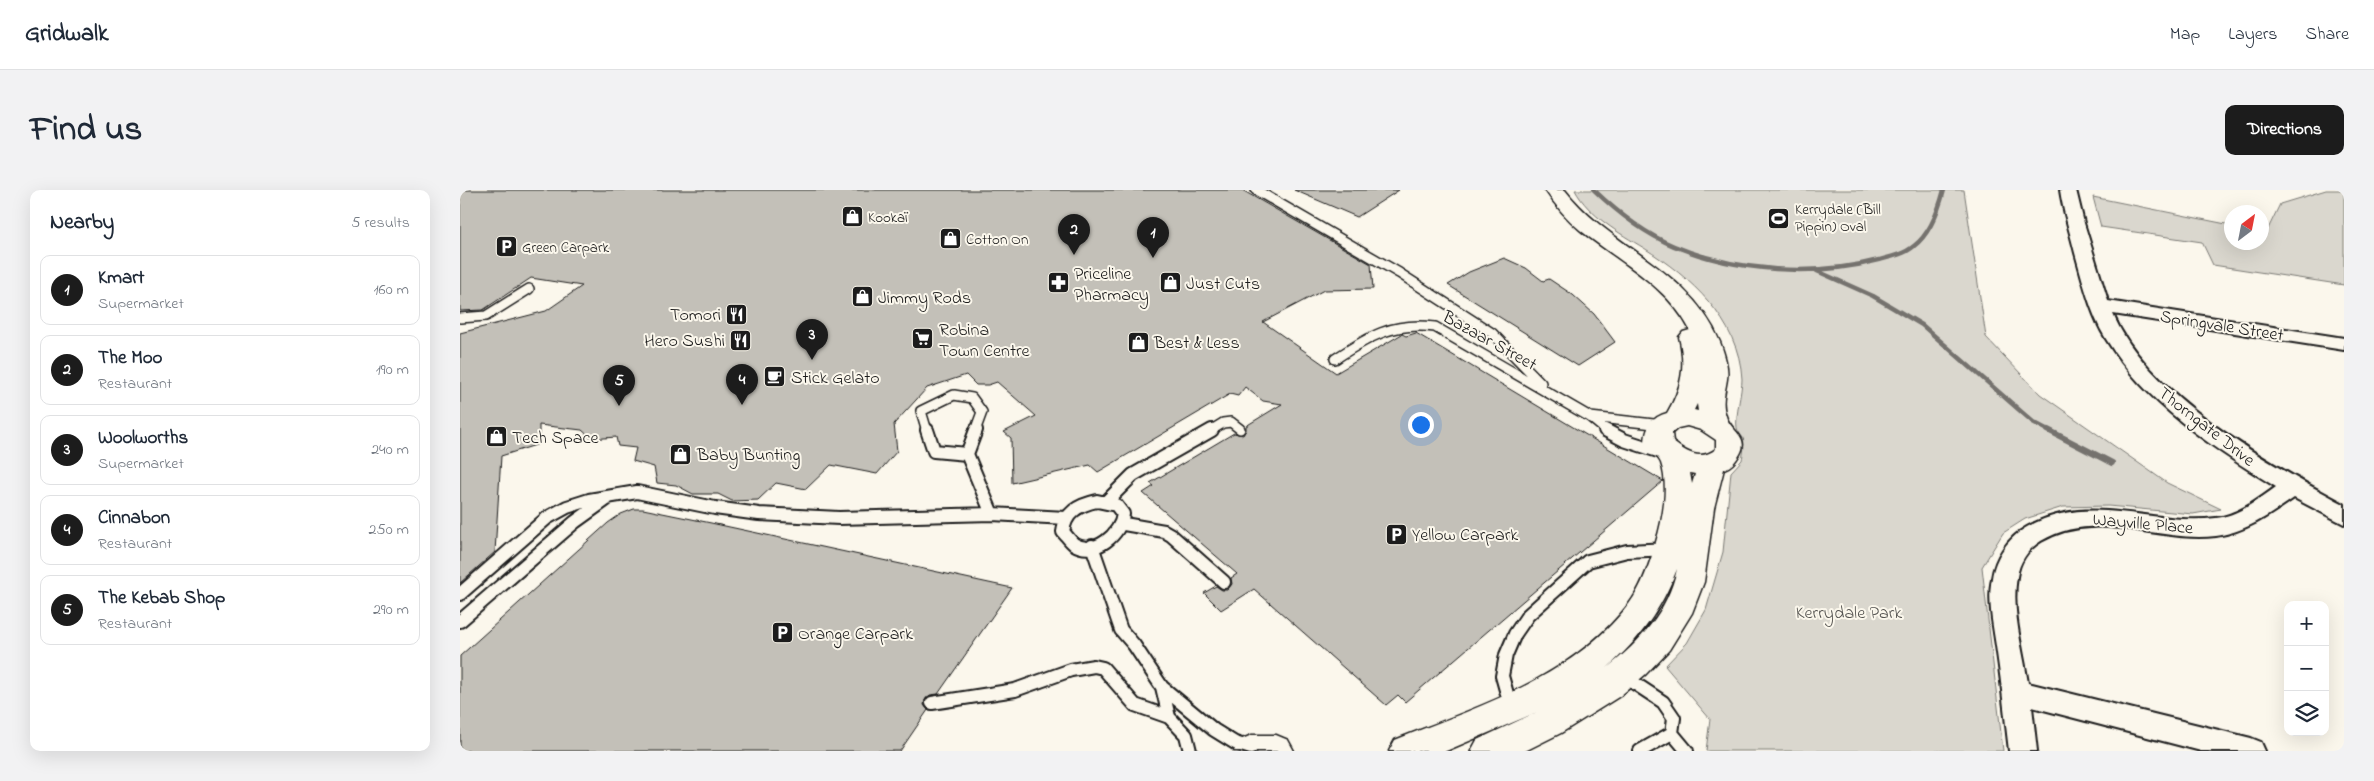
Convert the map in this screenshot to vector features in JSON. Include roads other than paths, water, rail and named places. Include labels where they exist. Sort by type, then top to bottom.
[{"type":"street","points":[[1489,751],[1573,710],[1609,667],[1619,637],[1640,612],[1650,594],[1670,549],[1677,507],[1678,475],[1670,456],[1658,442],[1657,435],[1670,421],[1692,389],[1697,364],[1691,338],[1672,306],[1652,285],[1572,225],[1542,197],[1539,190]]},
{"type":"street","points":[[1555,190],[1583,221],[1658,275],[1689,308],[1706,337],[1714,359],[1715,380],[1709,402],[1716,426]]},
{"type":"street","name":"Thorngate Drive","points":[[2068,190],[2072,212],[2101,306],[2116,339],[2147,377],[2167,397],[2228,445],[2294,488],[2344,515]]},
{"type":"street","name":"Springvale Street","points":[[2101,306],[2344,344]]},
{"type":"street","points":[[1670,421],[1697,418],[1716,426],[1724,432],[1730,447],[1727,454],[1712,463],[1692,464],[1670,456]]},
{"type":"street","points":[[1407,751],[1511,708],[1553,686],[1609,667],[1638,662],[1665,629],[1687,588],[1704,486],[1712,463]]},
{"type":"street","name":"Wayville Place","points":[[2023,751],[2003,600],[2006,568],[2014,553],[2023,542],[2033,534],[2057,524],[2098,518],[2188,528],[2227,525],[2239,521],[2294,488]]},
{"type":"street","points":[[2016,692],[2251,751]]},
{"type":"lane","points":[[1256,190],[1399,273],[1492,333],[1551,394]]},
{"type":"lane","points":[[460,318],[486,316],[529,288]]},
{"type":"lane","name":"Bazaar Street","points":[[1335,359],[1367,339],[1393,326],[1420,325],[1435,327],[1590,417],[1613,434],[1670,456]]},
{"type":"lane","points":[[967,454],[934,451],[921,411],[954,395],[972,398],[982,412],[967,454],[992,514]]},
{"type":"lane","name":"Bazaar Street","points":[[1590,417],[1670,421]]},
{"type":"lane","points":[[1106,502],[1133,475],[1223,423],[1231,422],[1240,429]]},
{"type":"lane","points":[[460,594],[547,518],[568,507],[589,500],[637,492],[715,508],[758,514],[839,518],[992,514],[1066,518]]},
{"type":"lane","points":[[460,621],[575,522],[610,497]]},
{"type":"lane","points":[[1106,502],[1120,508],[1124,514],[1124,524],[1118,534],[1110,540],[1092,546],[1073,543],[1066,538],[1063,532],[1066,518],[1079,506],[1088,503],[1106,502]]},
{"type":"lane","points":[[1124,524],[1164,531],[1171,535],[1224,582]]},
{"type":"lane","points":[[1092,546],[1121,630],[1134,645],[1162,687],[1214,730],[1235,743],[1262,751]]},
{"type":"lane","points":[[1511,708],[1502,676],[1506,655],[1528,615],[1588,560],[1627,551],[1670,549]]},
{"type":"lane","points":[[932,703],[1016,689],[1081,667],[1096,665],[1103,668],[1135,705],[1170,717]]},
{"type":"lane","points":[[1609,667],[1664,702],[1674,718],[1672,734],[1687,751]]},
{"type":"lane","points":[[1162,687],[1170,717],[1186,735],[1190,751]]},
{"type":"lane","points":[[1640,751],[1672,734]]},
{"type":"waterway","points":[[1594,190],[1631,222],[1674,246],[1723,262],[1776,269],[1802,270],[1854,265],[1888,258],[1910,249],[1925,235],[1937,213],[1944,190]]},
{"type":"waterway","points":[[1817,271],[1873,296],[1922,325],[2033,422],[2050,431]]},
{"type":"waterway","points":[[2048,430],[2112,463]]},
{"type":"place","name":"Kookaï","points":[[852,217]]},
{"type":"place","name":"Kerrydale (Bill Pippin) Oval","points":[[1779,218]]},
{"type":"place","name":"Cotton On","points":[[950,239]]},
{"type":"place","name":"Green Carpark","points":[[506,247]]},
{"type":"place","name":"The Moo","points":[[1074,255]]},
{"type":"place","name":"Kmart","points":[[1153,258]]},
{"type":"place","name":"Priceline Pharmacy","points":[[1058,283]]},
{"type":"place","name":"Just Cuts","points":[[1170,283]]},
{"type":"place","name":"Jimmy Rods","points":[[862,297]]},
{"type":"place","name":"Tomori","points":[[737,314]]},
{"type":"place","name":"Robina Town Centre","points":[[923,339]]},
{"type":"place","name":"Hero Sushi","points":[[741,340]]},
{"type":"place","name":"Best & Less","points":[[1138,342]]},
{"type":"place","name":"Woolworths","points":[[812,360]]},
{"type":"place","name":"Stick Gelato","points":[[775,377]]},
{"type":"place","name":"Cinnabon","points":[[742,405]]},
{"type":"place","name":"The Kebab Shop","points":[[619,406]]},
{"type":"place","name":"Tech Space","points":[[496,437]]},
{"type":"place","name":"Baby Bunting","points":[[681,454]]},
{"type":"place","name":"Yellow Carpark","points":[[1396,534]]},
{"type":"place","name":"Orange Carpark","points":[[782,633]]},
{"type":"park label","name":"Kerrydale Park","points":[[1849,612]]}]
